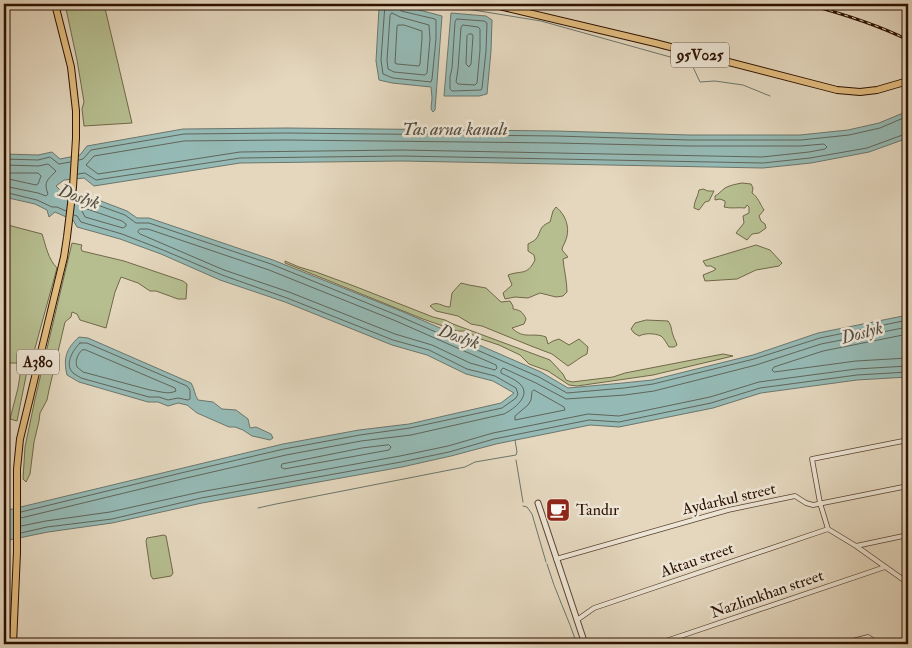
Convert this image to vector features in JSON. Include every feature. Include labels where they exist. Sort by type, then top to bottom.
[{"type":"main road","name":"A380","points":[[13,644],[17,469],[20,439],[64,257],[73,184],[76,111],[71,67],[55,4]]},
{"type":"main road","name":"95V025","points":[[491,4],[655,43],[837,90],[860,92],[876,90],[908,81]]},
{"type":"street","points":[[908,440],[812,460],[820,504],[828,529],[856,546],[908,583]]},
{"type":"street","name":"Aydarkul street","points":[[556,559],[728,510],[796,496],[806,503],[813,505],[908,486]]},
{"type":"street","points":[[538,503],[585,644]]},
{"type":"street","name":"Aktau street","points":[[577,620],[594,608],[828,529]]},
{"type":"street","points":[[856,546],[908,536]]},
{"type":"street","name":"Nazlimkhan street","points":[[657,644],[885,567]]},
{"type":"street","points":[[841,644],[868,637],[879,644]]},
{"type":"green space","points":[[65,4],[104,4],[132,123],[84,126],[82,109],[84,102]]},
{"type":"green space","points":[[742,183],[751,184],[753,188],[752,193],[764,210],[759,216],[766,228],[759,233],[752,234],[747,240],[736,233],[744,223],[743,216],[749,213],[749,207],[747,205],[745,208],[727,208],[724,207],[725,201],[715,200],[715,196],[725,188]]},
{"type":"green space","points":[[699,190],[714,191],[709,201],[705,202],[699,210],[694,208],[694,206]]},
{"type":"green space","points":[[556,207],[565,218],[568,232],[562,248],[568,257],[563,259],[567,292],[563,296],[556,297],[540,293],[528,298],[515,297],[505,299],[503,293],[512,285],[508,275],[524,272],[532,265],[535,260],[534,255],[528,251],[528,244],[536,239],[542,227],[550,222]]},
{"type":"green space","points":[[4,224],[42,234],[49,256],[57,268],[32,359],[29,361],[17,421],[10,419],[22,363],[4,363]]},
{"type":"green space","points":[[72,243],[82,245],[82,251],[124,261],[183,281],[187,284],[186,299],[178,299],[156,291],[150,291],[138,283],[121,277],[115,292],[106,328],[80,320],[77,314],[72,312],[71,317],[65,322],[47,400],[40,413],[30,474],[26,482],[23,479],[25,447]]},
{"type":"green space","points":[[756,245],[770,250],[782,263],[779,266],[756,270],[737,279],[705,281],[703,275],[716,269],[706,266],[703,261]]},
{"type":"green space","points":[[285,261],[550,360],[566,380],[572,382],[613,377],[723,354],[733,356],[653,375],[577,386],[569,385],[548,371],[529,364],[520,355],[499,345],[465,331],[457,331],[423,319],[285,263]]},
{"type":"green space","points":[[461,283],[486,288],[501,302],[510,301],[513,309],[521,312],[526,319],[524,324],[512,328],[516,332],[546,337],[548,344],[559,339],[569,345],[579,339],[588,347],[587,354],[568,366],[552,354],[482,326],[471,324],[458,316],[436,311],[430,306],[437,304],[450,307],[452,293]]},
{"type":"green space","points":[[646,320],[668,321],[677,345],[669,347],[663,338],[658,335],[647,334],[639,336],[634,333],[631,329],[635,323]]},
{"type":"green space","points":[[166,536],[173,573],[171,576],[153,579],[146,541],[147,538]]},
{"type":"water","points":[[381,4],[408,7],[442,16],[435,110],[433,112],[431,109],[431,87],[379,80],[376,61],[379,8]]},
{"type":"water","points":[[451,13],[486,16],[492,20],[487,94],[479,96],[444,96]]},
{"type":"water","name":"Doslyk","points":[[908,111],[908,138],[869,152],[811,163],[763,168],[402,161],[240,163],[94,186],[84,178],[64,180],[56,186],[63,193],[81,199],[86,197],[93,198],[127,211],[137,218],[149,218],[273,260],[401,311],[541,372],[568,388],[652,380],[753,355],[818,333],[908,315],[908,377],[857,380],[761,393],[713,408],[619,427],[590,425],[496,444],[402,467],[202,503],[112,523],[48,532],[4,541],[4,511],[283,444],[359,430],[409,424],[501,403],[514,393],[493,381],[466,374],[427,355],[392,345],[285,302],[220,280],[161,254],[120,239],[77,227],[73,220],[55,212],[49,217],[47,210],[35,204],[4,197],[4,154],[38,155],[52,152],[60,159],[80,155],[87,146],[183,129],[287,128],[556,131],[689,135],[800,135],[848,130],[879,123]]},
{"type":"water","points":[[79,337],[88,338],[191,383],[198,400],[213,402],[222,409],[236,410],[248,419],[250,428],[256,427],[271,434],[273,438],[270,440],[252,436],[243,430],[229,427],[197,413],[187,405],[178,403],[168,406],[158,402],[148,402],[79,382],[67,375],[65,364],[68,350]]},
{"type":"waterway","points":[[436,4],[541,21],[681,60],[693,67],[700,82],[715,81],[743,85],[770,96]]},
{"type":"waterway","points":[[258,508],[516,455],[515,440]]},
{"type":"waterway","points":[[516,460],[523,502]]},
{"type":"waterway","points":[[523,506],[527,507],[532,514],[546,562]]},
{"type":"waterway","points":[[547,564],[577,644]]},
{"type":"railway","points":[[806,4],[858,19],[908,40]]},
{"type":"place","name":"Tandır","points":[[558,510]]},
{"type":"water label","name":"Tas arna kanalı","points":[[455,129]]}]
